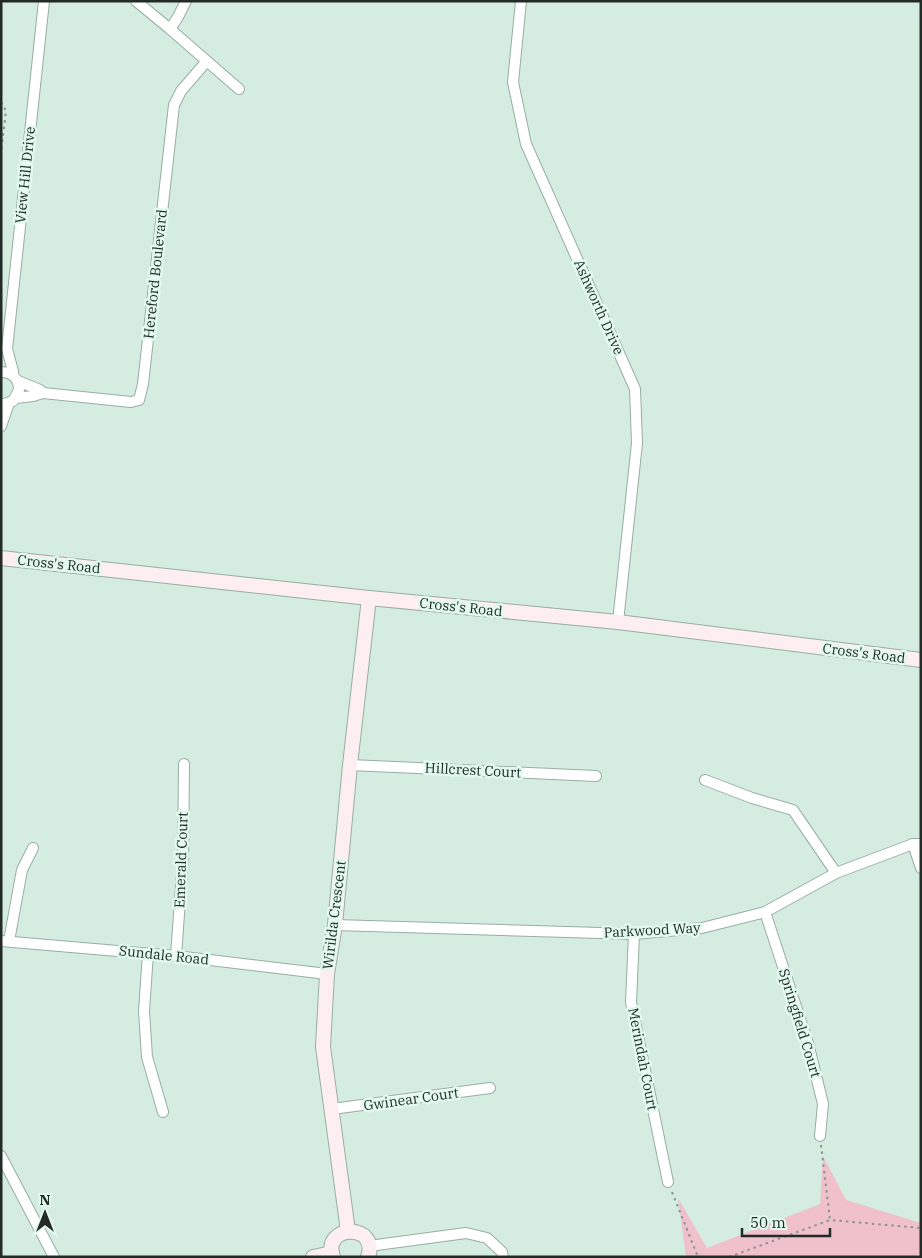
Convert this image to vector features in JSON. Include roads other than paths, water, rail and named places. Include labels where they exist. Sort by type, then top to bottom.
[{"type":"street","name":"View Hill Drive","points":[[9,402],[19,390],[7,349],[44,1]]},
{"type":"street","points":[[136,1],[170,28],[238,89]]},
{"type":"street","points":[[170,28],[186,1]]},
{"type":"street","name":"Ashworth Drive","points":[[521,1],[512,82],[526,144],[635,389],[637,443],[618,622]]},
{"type":"street","name":"Hereford Boulevard","points":[[9,402],[42,392],[131,402],[139,400],[143,384],[174,105],[181,91],[206,62]]},
{"type":"street","name":"View Hill Drive","points":[[1,359],[7,349]]},
{"type":"street","name":"Hereford Boulevard","points":[[1,372],[42,392]]},
{"type":"street","points":[[1,426],[9,402]]},
{"type":"street","name":"Cross's Road","points":[[1,558],[369,598],[618,622],[921,660]]},
{"type":"street","name":"Wirilda Crescent","points":[[348,1231],[322,1047],[327,974],[335,925],[350,765],[369,598]]},
{"type":"street","name":"Emerald Court","points":[[176,956],[183,858],[184,764]]},
{"type":"street","name":"Hillcrest Court","points":[[350,765],[596,776]]},
{"type":"street","points":[[705,780],[752,798],[792,810],[836,873]]},
{"type":"street","points":[[917,844],[921,868]]},
{"type":"street","name":"Parkwood Way","points":[[335,925],[634,934],[702,928],[765,912],[836,873],[917,844]]},
{"type":"street","points":[[5,941],[22,870],[33,848]]},
{"type":"street","name":"Springfield Court","points":[[765,912],[808,1043],[823,1104],[820,1136]]},
{"type":"street","name":"Merindah Court","points":[[634,934],[631,1002],[668,1182]]},
{"type":"street","name":"Sundale Road","points":[[5,941],[148,953],[327,974]]},
{"type":"street","points":[[148,953],[144,1011],[147,1057],[163,1112]]},
{"type":"street","name":"Gwinear Court","points":[[332,1109],[490,1088]]},
{"type":"street","points":[[1,1156],[54,1257]]},
{"type":"street","points":[[313,1257],[332,1255],[332,1245],[335,1238],[341,1233],[348,1231],[359,1233],[367,1241],[368,1252],[466,1233],[487,1238],[502,1252],[503,1257]]}]
